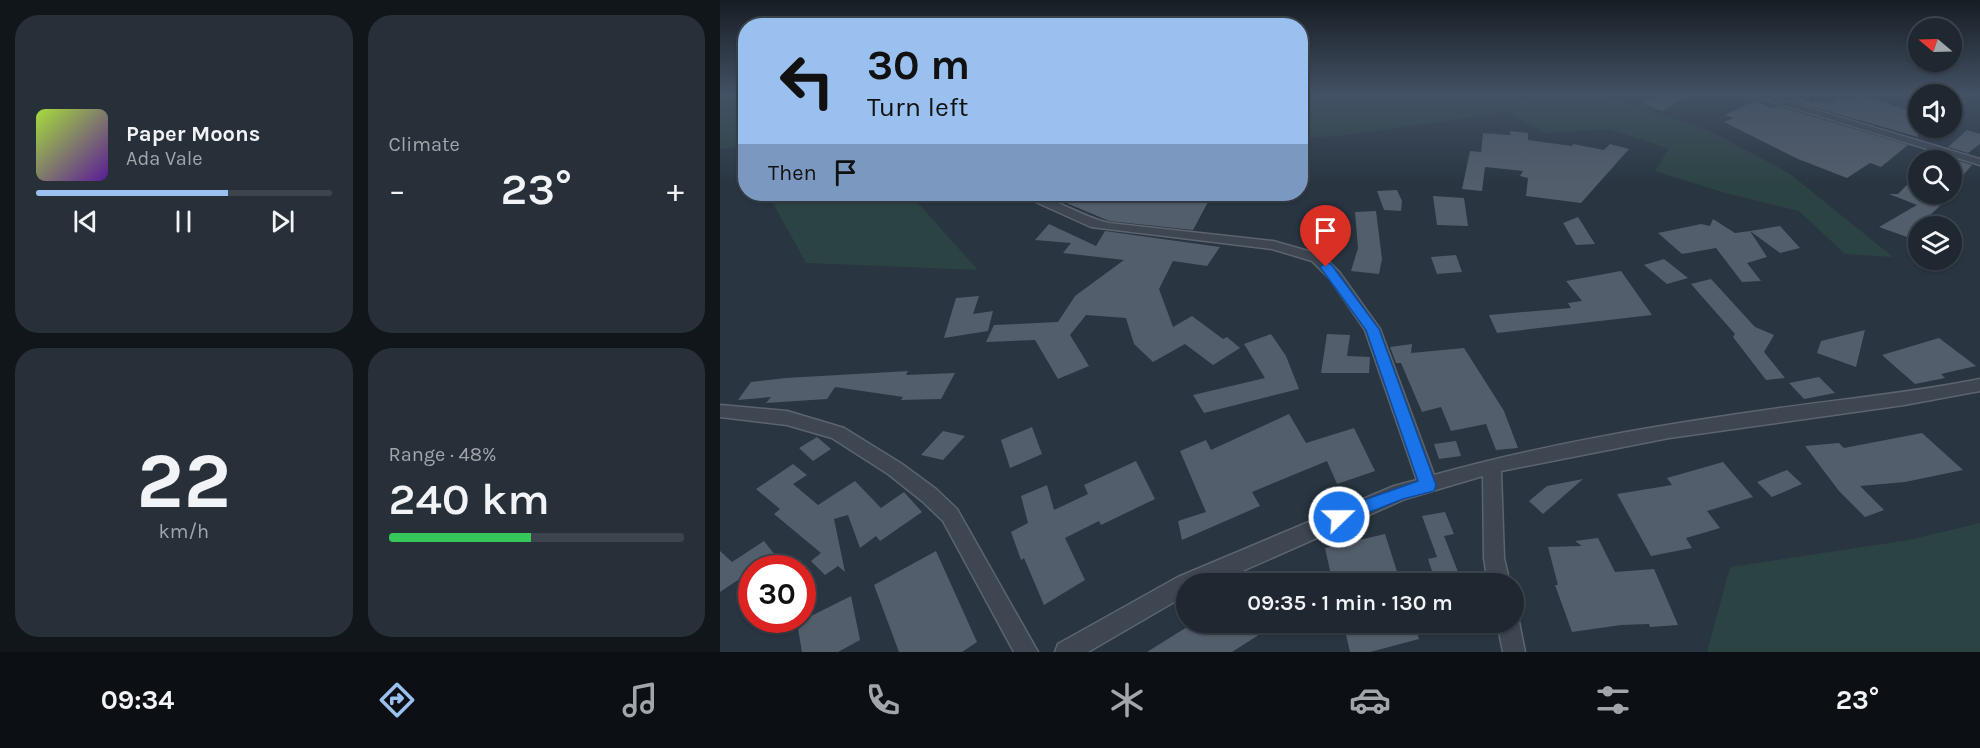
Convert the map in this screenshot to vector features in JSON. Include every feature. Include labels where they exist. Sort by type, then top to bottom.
[{"type":"street","points":[[1854,124],[1980,162]]},
{"type":"street","points":[[1040,201],[1090,223],[1109,227],[1273,246],[1317,258],[1335,276],[1372,329],[1428,485]]},
{"type":"street","points":[[1212,573],[1401,492],[1492,466],[1571,447],[1777,415],[1919,399],[1980,385]]},
{"type":"street","points":[[720,411],[787,418],[838,433],[895,469],[929,495],[950,515],[1027,652]]},
{"type":"street","points":[[1492,466],[1494,558],[1497,573]]},
{"type":"street","points":[[1066,652],[1176,590]]},
{"type":"street","points":[[1510,633],[1514,652]]},
{"type":"green space","points":[[720,124],[738,124],[738,147],[720,149]]},
{"type":"green space","points":[[1308,124],[1420,124],[1339,136],[1308,138]]},
{"type":"green space","points":[[1530,124],[1691,124],[1708,130],[1789,173],[1893,257],[1845,254],[1799,211],[1725,193],[1655,171],[1669,149],[1608,129],[1545,133]]},
{"type":"green space","points":[[772,201],[916,201],[978,270],[806,263]]},
{"type":"green space","points":[[1980,523],[1980,652],[1707,652],[1730,567],[1909,540]]},
{"type":"building","points":[[1729,124],[1839,124],[1908,145],[1881,167],[1870,163],[1847,178],[1798,159]]},
{"type":"building","points":[[1874,124],[1908,124],[1908,134]]},
{"type":"building","points":[[1967,130],[1980,134],[1980,144],[1968,153],[1948,147],[1958,138],[1962,138],[1962,134]]},
{"type":"building","points":[[1510,131],[1528,133],[1528,140],[1572,146],[1573,144],[1604,150],[1610,144],[1629,149],[1581,203],[1526,196],[1528,178],[1520,176],[1523,171],[1485,167],[1482,191],[1462,189],[1470,151],[1481,152],[1483,133],[1510,135]]},
{"type":"building","points":[[1962,162],[1972,165],[1962,176]]},
{"type":"building","points":[[1908,184],[1908,201],[1889,194],[1898,194]]},
{"type":"building","points":[[1397,190],[1402,201],[1401,211],[1384,210],[1377,191]]},
{"type":"building","points":[[1433,196],[1464,198],[1468,226],[1437,225]]},
{"type":"building","points":[[1062,201],[1208,202],[1193,230],[1109,221]]},
{"type":"building","points":[[1914,204],[1942,204],[1929,216],[1908,216],[1908,237],[1879,227],[1917,205]]},
{"type":"building","points":[[1376,211],[1382,259],[1379,274],[1351,271],[1358,248],[1355,212]]},
{"type":"building","points":[[1578,217],[1595,244],[1576,245],[1563,223]]},
{"type":"building","points":[[1713,219],[1735,233],[1750,231],[1767,257],[1747,263],[1761,281],[1742,282],[1716,248],[1682,254],[1658,233],[1701,224],[1710,226]]},
{"type":"building","points":[[1049,224],[1096,246],[1105,231],[1220,247],[1207,266],[1173,261],[1159,289],[1173,327],[1192,316],[1223,339],[1227,337],[1240,348],[1213,365],[1185,344],[1153,362],[1134,344],[1126,318],[1086,315],[1070,335],[1089,366],[1058,379],[1035,340],[986,342],[994,325],[1058,322],[1075,296],[1124,260],[1063,253],[1071,243],[1035,240]]},
{"type":"building","points":[[1780,226],[1800,248],[1780,253],[1750,231]]},
{"type":"building","points":[[1456,255],[1462,272],[1437,274],[1431,257]]},
{"type":"building","points":[[1664,259],[1688,278],[1667,284],[1644,265]]},
{"type":"building","points":[[1621,271],[1652,315],[1497,333],[1489,315],[1571,308],[1568,303],[1582,301],[1566,281]]},
{"type":"building","points":[[1711,279],[1755,327],[1774,335],[1764,352],[1785,378],[1766,380],[1733,337],[1735,334],[1691,284]]},
{"type":"building","points":[[979,296],[973,314],[993,311],[988,331],[944,338],[956,298]]},
{"type":"building","points":[[1865,330],[1856,367],[1817,353],[1821,341]]},
{"type":"building","points":[[1271,334],[1286,356],[1299,389],[1204,413],[1193,395],[1265,378],[1244,344]]},
{"type":"building","points":[[1327,334],[1350,335],[1347,356],[1370,357],[1369,373],[1321,373]]},
{"type":"building","points":[[1939,338],[1976,366],[1941,374],[1945,378],[1915,384],[1882,355]]},
{"type":"building","points":[[1412,344],[1411,353],[1464,348],[1504,411],[1518,448],[1496,450],[1486,424],[1451,431],[1441,407],[1422,412],[1401,363],[1396,363],[1390,347]]},
{"type":"building","points":[[908,371],[906,375],[955,373],[941,399],[901,400],[903,397],[835,387],[827,399],[766,403],[771,397],[738,400],[751,382]]},
{"type":"building","points":[[1819,377],[1835,393],[1804,399],[1789,383]]},
{"type":"building","points":[[1289,414],[1306,443],[1354,428],[1375,471],[1337,484],[1327,461],[1252,492],[1260,506],[1182,540],[1178,521],[1206,512],[1180,451],[1206,440],[1211,450]]},
{"type":"building","points":[[1032,427],[1042,454],[1010,468],[1001,440]]},
{"type":"building","points":[[943,431],[965,436],[943,460],[921,455]]},
{"type":"building","points":[[1922,433],[1963,470],[1905,482],[1860,486],[1884,510],[1865,517],[1839,491],[1805,446],[1839,443],[1844,448]]},
{"type":"building","points":[[817,437],[831,449],[813,461],[799,448]]},
{"type":"building","points":[[1456,441],[1461,456],[1439,459],[1434,444]]},
{"type":"building","points":[[1136,461],[1155,499],[1101,525],[1099,521],[1065,538],[1085,580],[1044,605],[1024,558],[1021,560],[1011,532],[1028,523],[1021,496],[1047,485],[1054,510],[1088,494],[1084,485]]},
{"type":"building","points":[[1723,462],[1753,497],[1707,511],[1720,528],[1686,538],[1692,548],[1651,556],[1617,494],[1672,485],[1667,478]]},
{"type":"building","points":[[793,464],[807,475],[793,484],[818,505],[855,481],[881,508],[904,492],[922,512],[880,541],[876,536],[860,548],[848,515],[834,519],[845,572],[838,566],[825,575],[816,566],[816,557],[821,553],[774,514],[780,509],[756,489]]},
{"type":"building","points":[[1787,470],[1802,484],[1772,497],[1757,482]]},
{"type":"building","points":[[1583,479],[1543,514],[1529,501],[1547,486]]},
{"type":"building","points":[[1445,512],[1454,534],[1444,536],[1458,573],[1433,573],[1428,559],[1437,557],[1422,516]]},
{"type":"building","points":[[1385,534],[1397,573],[1331,573],[1325,548]]},
{"type":"building","points":[[1598,538],[1615,572],[1654,569],[1678,625],[1650,627],[1649,624],[1621,625],[1572,632],[1555,585],[1558,585],[1548,547],[1582,546],[1575,541]]},
{"type":"building","points":[[764,541],[775,555],[743,555]]},
{"type":"building","points":[[720,551],[732,562],[738,558],[738,580],[720,592]]},
{"type":"building","points":[[936,551],[977,642],[962,652],[899,652],[874,585]]},
{"type":"building","points":[[851,596],[860,640],[838,652],[802,652],[799,633],[816,633],[816,614]]},
{"type":"building","points":[[1177,633],[1262,633],[1232,652],[1147,652]]},
{"type":"building","points":[[1346,633],[1417,633],[1419,639],[1370,652],[1350,652]]},
{"type":"route","points":[[1326,267],[1335,276],[1372,329],[1428,485],[1401,492],[1339,517]]}]
